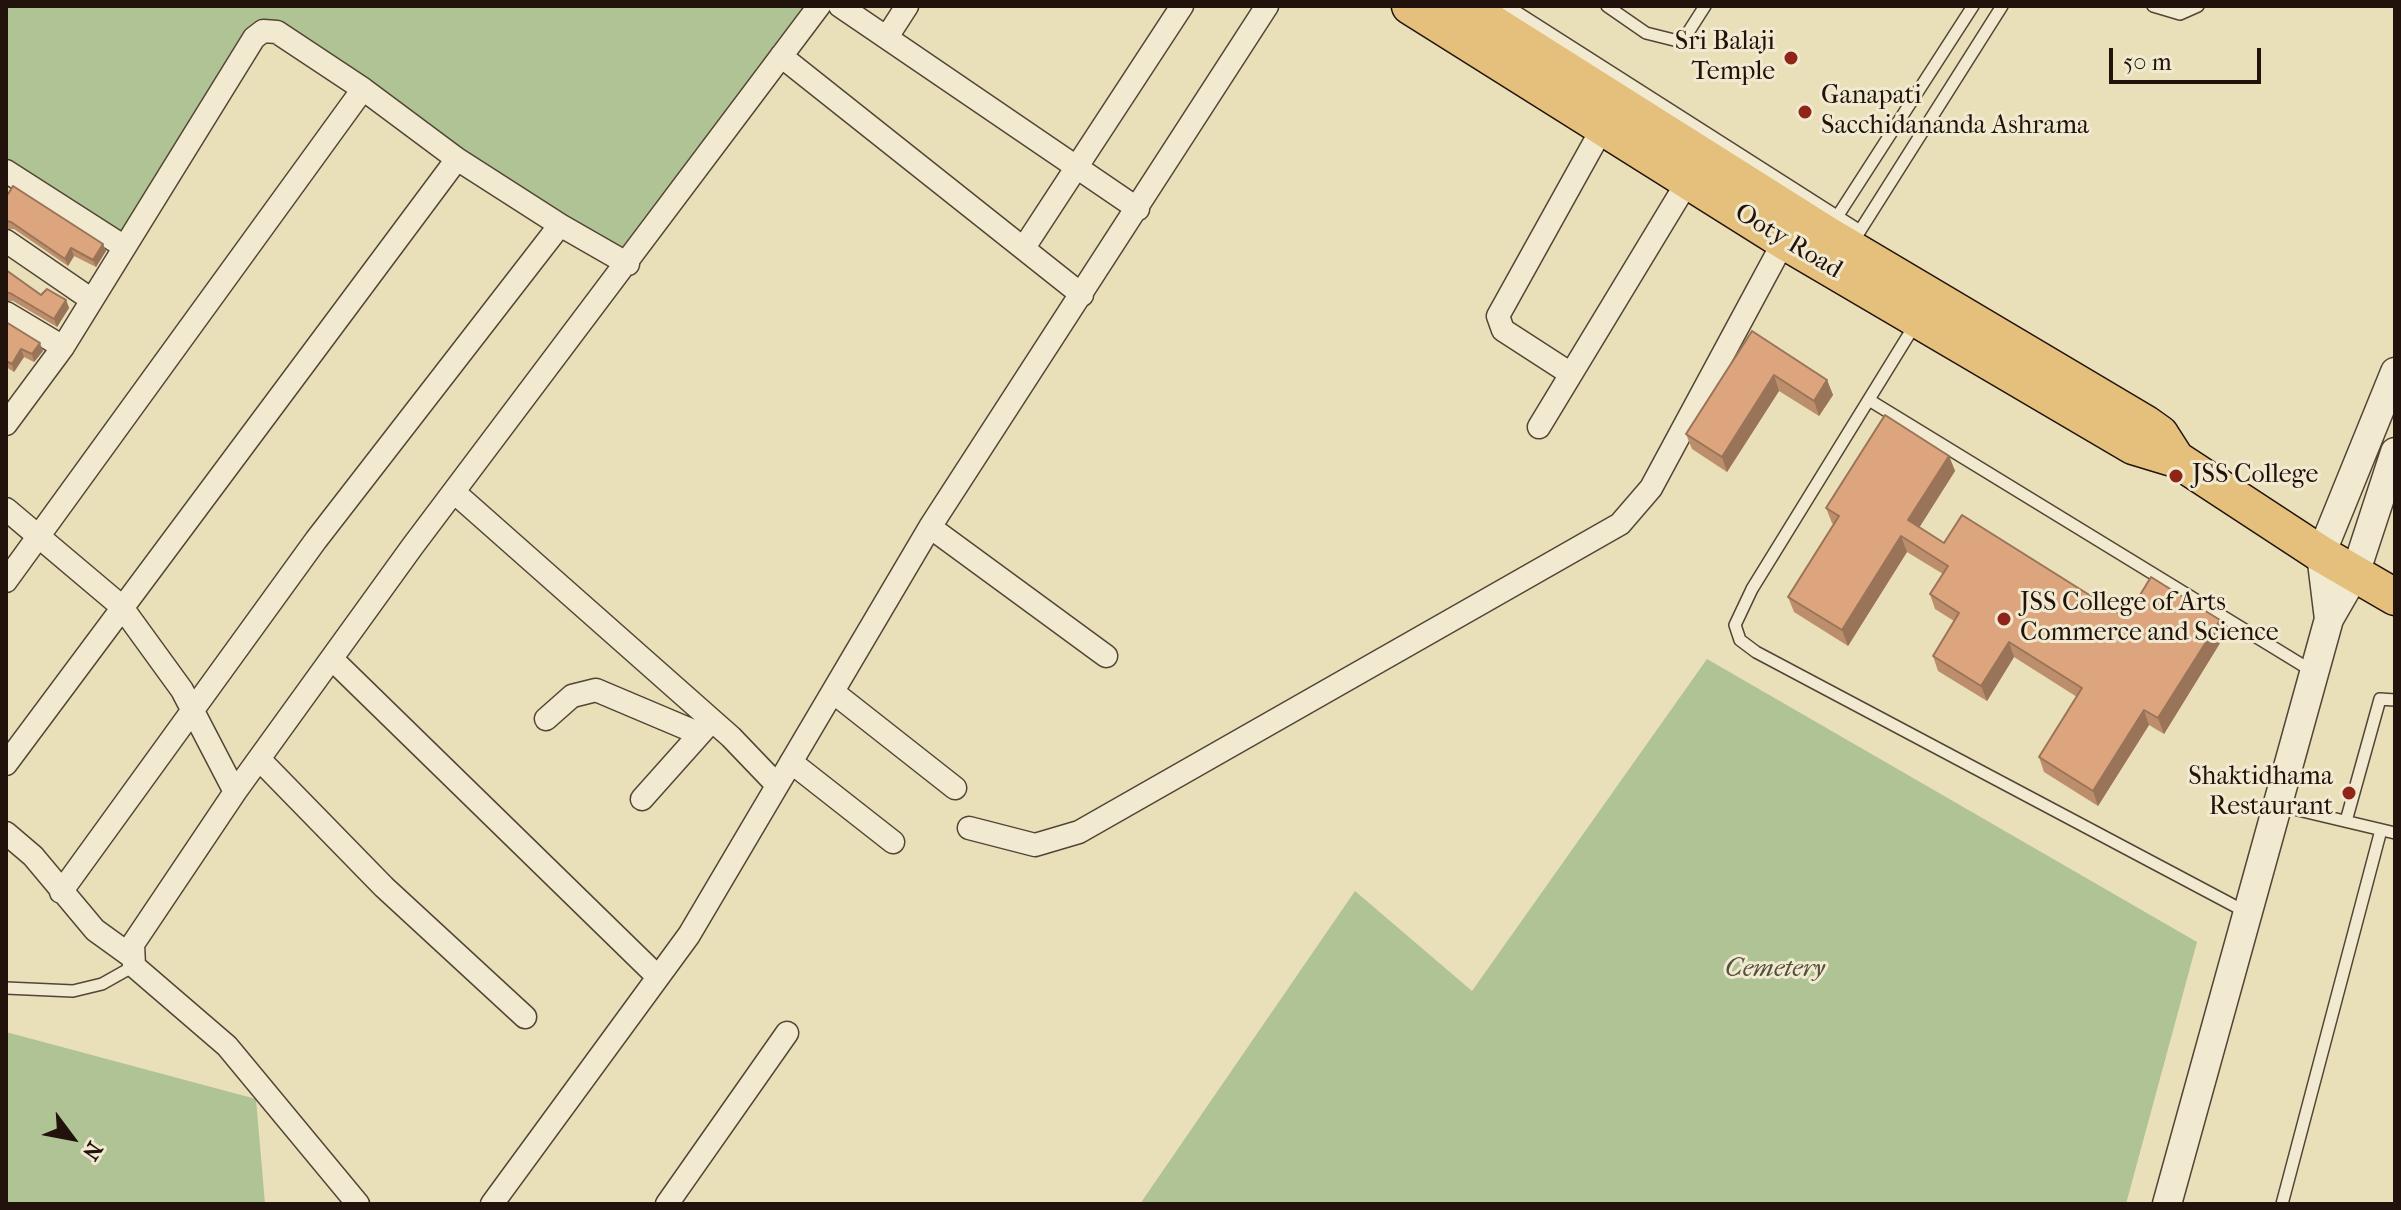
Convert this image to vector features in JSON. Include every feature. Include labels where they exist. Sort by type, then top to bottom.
[{"type":"main road","name":"Ooty Road","points":[[1410,6],[1784,241],[2133,446],[2176,459],[2321,554],[2395,597]]},
{"type":"main road","name":"Ooty Road","points":[[1465,6],[1843,232],[2146,424],[2160,434],[2176,459]]},
{"type":"street","points":[[133,961],[137,932],[235,792],[454,492],[819,6]]},
{"type":"street","points":[[840,6],[1138,209]]},
{"type":"street","points":[[887,37],[907,6]]},
{"type":"street","points":[[1025,246],[1182,6]]},
{"type":"street","points":[[492,1204],[689,935],[930,527],[1267,6]]},
{"type":"street","points":[[8,416],[63,347],[254,38],[263,31],[277,32],[363,89],[457,159],[628,264]]},
{"type":"street","points":[[781,56],[1025,246],[1082,295]]},
{"type":"street","points":[[6,581],[41,537],[363,89]]},
{"type":"street","points":[[1571,374],[1503,330],[1498,316],[1603,127]]},
{"type":"street","points":[[6,764],[457,159]]},
{"type":"street","points":[[6,171],[123,246]]},
{"type":"street","points":[[1539,427],[1688,181]]},
{"type":"street","points":[[61,892],[316,540],[560,225]]},
{"type":"street","points":[[6,241],[92,300]]},
{"type":"street","points":[[969,828],[1035,845],[1079,832],[1620,524],[1651,488],[1784,241]]},
{"type":"street","points":[[6,313],[63,347]]},
{"type":"street","points":[[2329,619],[2321,554],[2395,372]]},
{"type":"street","points":[[2168,1204],[2329,619],[2355,574],[2395,452]]},
{"type":"street","points":[[454,492],[706,728],[777,785]]},
{"type":"street","points":[[6,509],[121,606],[182,690],[235,792]]},
{"type":"street","points":[[930,527],[1106,656]]},
{"type":"street","points":[[332,659],[657,976]]},
{"type":"street","points":[[546,719],[572,696],[596,690],[706,728]]},
{"type":"street","points":[[833,692],[955,788]]},
{"type":"street","points":[[642,799],[706,728]]},
{"type":"street","points":[[260,760],[384,887],[525,1017]]},
{"type":"street","points":[[791,762],[893,842]]},
{"type":"street","points":[[6,833],[33,856],[95,930],[227,1046],[358,1204]]},
{"type":"street","points":[[667,1204],[787,1033]]},
{"type":"lane","points":[[1507,6],[1843,232]]},
{"type":"lane","points":[[1607,6],[1646,33],[1682,42],[1705,6]]},
{"type":"lane","points":[[1843,232],[1973,6]]},
{"type":"lane","points":[[1843,232],[2002,6]]},
{"type":"lane","points":[[2153,6],[2180,14],[2198,6]]},
{"type":"lane","points":[[1918,319],[1738,615],[1735,625],[1740,640],[1756,652],[2246,912]]},
{"type":"lane","points":[[1869,400],[2314,672]]},
{"type":"lane","points":[[2346,821],[2380,699],[2395,700]]},
{"type":"lane","points":[[2276,805],[2395,833]]},
{"type":"lane","points":[[2282,1204],[2381,830]]},
{"type":"lane","points":[[6,988],[73,991],[102,984],[133,961]]},
{"type":"green space","points":[[6,6],[813,6],[628,264],[263,31],[122,237],[6,166]]},
{"type":"green space","name":"Cemetery","points":[[1707,659],[2197,942],[2126,1204],[1140,1204],[1355,891],[1472,991]]},
{"type":"green space","points":[[6,1032],[256,1099],[265,1204],[6,1204]]},
{"type":"building","points":[[13,186],[103,244],[93,260],[71,248],[65,259],[6,221],[6,192],[8,194]]},
{"type":"building","points":[[6,270],[41,295],[47,289],[66,300],[54,319],[6,293]]},
{"type":"building","points":[[6,322],[40,343],[32,354],[21,349],[12,364],[6,361]]},
{"type":"building","points":[[1752,331],[1827,380],[1814,401],[1774,375],[1722,457],[1686,434]]},
{"type":"building","points":[[1885,415],[1949,456],[1908,520],[1944,543],[1962,515],[2126,618],[2151,577],[2220,620],[2158,718],[2144,710],[2093,791],[2039,757],[2082,688],[2009,642],[1981,686],[1933,656],[1959,613],[1930,594],[1948,566],[1901,536],[1842,630],[1788,597],[1839,516],[1826,508]]},
{"type":"place","name":"Sri Balaji Temple","points":[[1791,58]]},
{"type":"place","name":"Ganapati Sacchidananda Ashrama","points":[[1805,112]]},
{"type":"place","name":"JSS College","points":[[2176,476]]},
{"type":"place","name":"JSS College of Arts Commerce and Science","points":[[2004,619]]},
{"type":"place","name":"Shaktidhama Restaurant","points":[[2349,793]]}]
